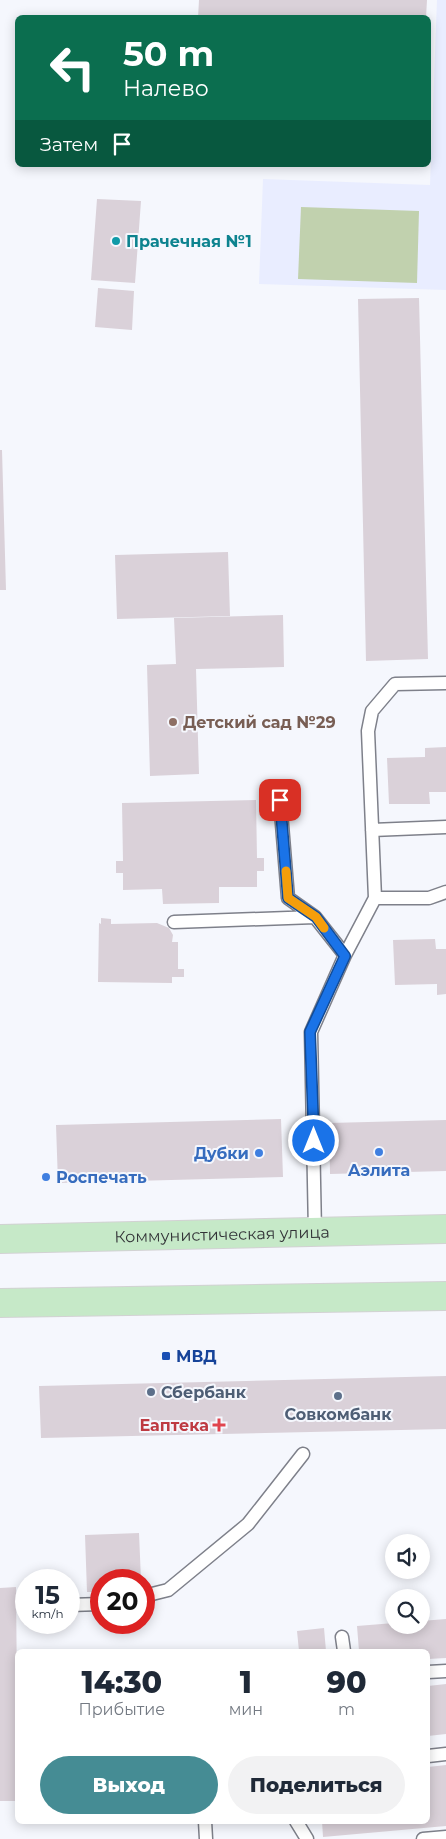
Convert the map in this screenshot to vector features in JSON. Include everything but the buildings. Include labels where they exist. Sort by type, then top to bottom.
[{"type":"main road","name":"Коммунистическая улица","points":[[0,1239],[446,1229]]},
{"type":"main road","points":[[0,1303],[446,1296]]},
{"type":"lane","points":[[315,1232],[310,1032],[345,956],[375,898],[368,731],[372,711],[395,684],[446,683]]},
{"type":"lane","points":[[280,800],[288,898],[316,917],[345,956]]},
{"type":"lane","points":[[372,830],[446,827]]},
{"type":"lane","points":[[375,898],[429,898],[446,892]]},
{"type":"lane","points":[[174,922],[316,917]]},
{"type":"lane","points":[[155,1593],[168,1590],[248,1524],[303,1454]]},
{"type":"lane","points":[[342,1637],[344,1649]]},
{"type":"lane","points":[[430,1672],[446,1671]]},
{"type":"lane","points":[[430,1756],[446,1754]]},
{"type":"lane","points":[[205,1824],[206,1839]]},
{"type":"lane","points":[[298,1824],[307,1839]]},
{"type":"lane","points":[[423,1839],[446,1837]]},
{"type":"shaded area","points":[[437,0],[446,0],[446,290],[259,284],[263,179],[430,185]]},
{"type":"green space","points":[[301,207],[419,211],[417,283],[298,279]]},
{"type":"slow traffic","points":[[286,871],[288,898],[316,917],[324,928]]},
{"type":"place","name":"Прачечная №1","points":[[116,241]]},
{"type":"place","name":"Детский сад №29","points":[[173,722]]},
{"type":"place","name":"Аэлита","points":[[379,1152]]},
{"type":"place","name":"Дубки","points":[[259,1153]]},
{"type":"place","name":"Роспечать","points":[[46,1177]]},
{"type":"place","name":"МВД","points":[[166,1356]]},
{"type":"place","name":"Сбербанк","points":[[151,1392]]},
{"type":"place","name":"Совкомбанк","points":[[338,1396]]},
{"type":"place","name":"Еаптека","points":[[219,1425]]},
{"type":"route","points":[[280,800],[288,898],[316,917],[345,956],[310,1032],[314,1141]]}]
